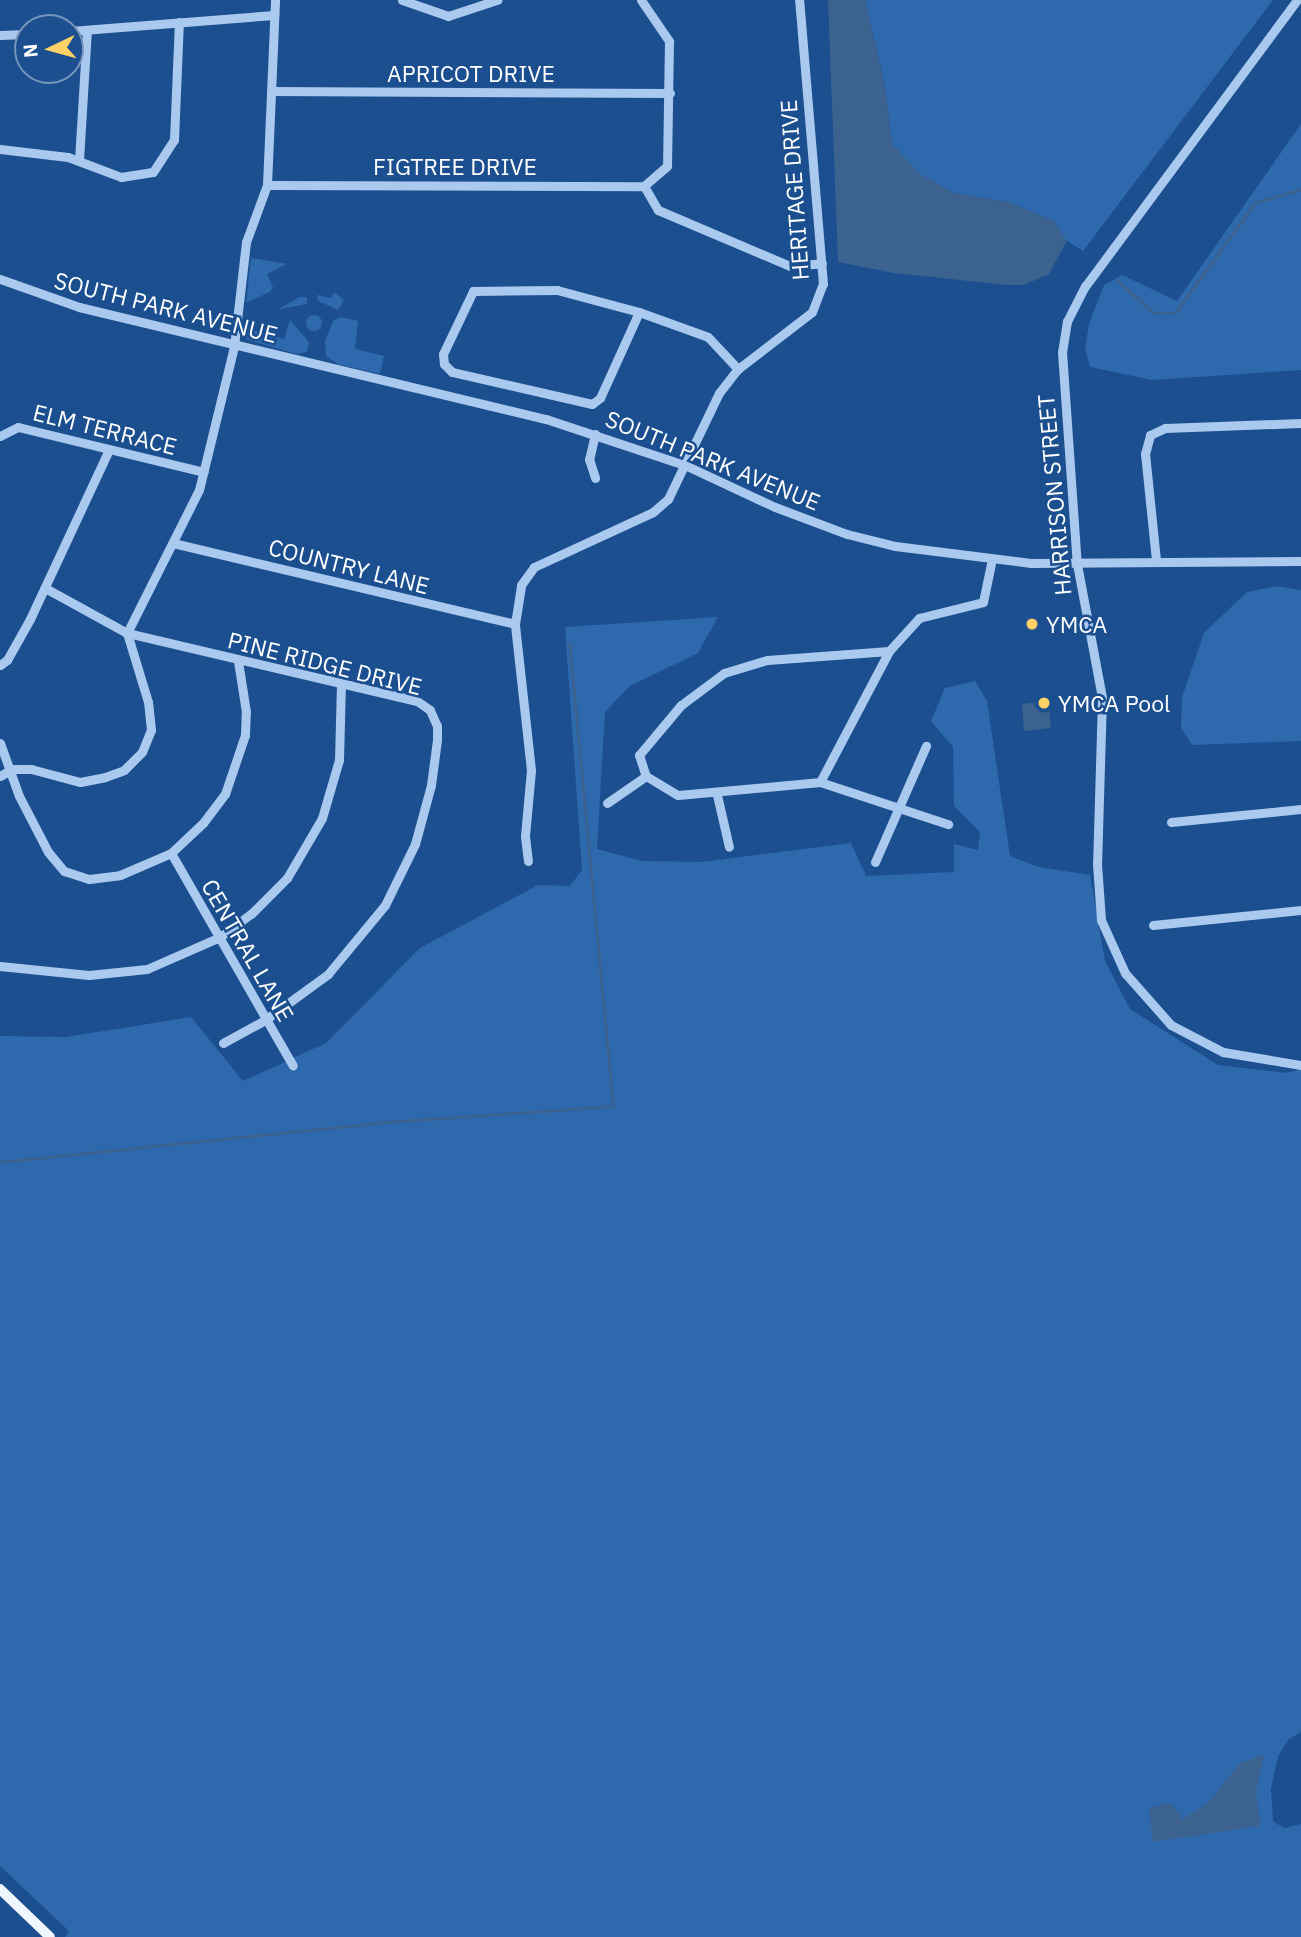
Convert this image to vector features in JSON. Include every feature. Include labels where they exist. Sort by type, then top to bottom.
[{"type":"main road","points":[[0,1889],[50,1937]]},
{"type":"street","points":[[0,776],[12,769],[80,782],[124,770],[142,752],[151,730],[148,702],[127,633],[173,543],[204,472],[234,346],[246,242],[267,185],[275,0]]},
{"type":"street","points":[[402,0],[449,16],[497,0]]},
{"type":"street","points":[[641,0],[669,41],[667,166],[644,186],[658,210],[790,266],[822,263]]},
{"type":"street","name":"HERITAGE DRIVE","points":[[528,861],[525,836],[531,769],[515,624],[521,585],[534,567],[653,512],[668,499],[687,466],[719,393],[738,369],[812,312],[823,284],[799,0]]},
{"type":"street","name":"HARRISON STREET","points":[[1297,0],[1085,286],[1067,321],[1062,352],[1077,564],[1102,698],[1098,895],[1112,948],[1150,1005],[1193,1039],[1257,1061],[1301,1065]]},
{"type":"street","points":[[84,30],[274,15]]},
{"type":"street","points":[[0,149],[79,160],[127,178],[153,172],[166,159],[175,133],[179,22]]},
{"type":"street","points":[[79,160],[87,30]]},
{"type":"street","name":"APRICOT DRIVE","points":[[271,91],[670,93]]},
{"type":"street","name":"FIGTREE DRIVE","points":[[267,185],[644,186]]},
{"type":"street","name":"SOUTH PARK AVENUE","points":[[0,279],[79,307],[595,434],[687,466],[775,507],[847,534],[895,546],[992,559],[1077,564],[1156,560],[1301,561]]},
{"type":"street","points":[[639,312],[600,398],[592,404],[461,375],[444,363],[465,301],[476,290],[557,290],[639,312],[708,337],[738,369]]},
{"type":"street","points":[[1156,560],[1145,462],[1150,435],[1165,428],[1301,423]]},
{"type":"street","name":"ELM TERRACE","points":[[0,436],[18,427],[108,452],[204,472]]},
{"type":"street","points":[[595,434],[589,459],[595,478]]},
{"type":"street","points":[[0,664],[8,660],[45,588],[108,452]]},
{"type":"street","name":"COUNTRY LANE","points":[[173,543],[515,624]]},
{"type":"street","points":[[820,782],[889,651],[919,618],[983,602],[992,559]]},
{"type":"street","name":"PINE RIDGE DRIVE","points":[[45,588],[127,633],[341,686],[416,701],[430,710],[437,726],[431,785],[415,844],[385,905],[328,974],[265,1020],[223,1043]]},
{"type":"street","points":[[889,651],[767,660],[724,673],[681,705],[639,755],[646,776],[678,795],[717,795],[820,782],[948,824]]},
{"type":"street","points":[[0,743],[12,769],[19,796],[48,852],[64,871],[89,879],[120,875],[171,853],[218,804],[239,760],[246,712],[238,661]]},
{"type":"street","points":[[0,966],[57,974],[112,974],[183,957],[220,937],[287,878],[308,848],[339,760],[341,686]]},
{"type":"street","points":[[875,862],[926,746]]},
{"type":"street","points":[[607,803],[646,776]]},
{"type":"street","points":[[717,795],[729,847]]},
{"type":"street","points":[[1171,822],[1301,810]]},
{"type":"street","name":"CENTRAL LANE","points":[[171,853],[293,1066]]},
{"type":"street","points":[[1153,925],[1301,910]]},
{"type":"shaded area","points":[[828,0],[865,0],[885,86],[892,144],[920,174],[954,193],[1009,202],[1054,221],[1067,241],[1049,274],[1024,285],[1007,285],[894,273],[838,262]]},
{"type":"shaded area","points":[[865,0],[1273,0],[1083,251],[1067,241],[1054,221],[1009,202],[954,193],[920,174],[892,144],[885,86]]},
{"type":"shaded area","points":[[1301,124],[1301,370],[1152,380],[1090,367],[1085,349],[1089,324],[1104,285],[1122,275],[1177,301]]},
{"type":"shaded area","points":[[251,258],[287,264],[267,274],[273,287],[270,292],[246,303]]},
{"type":"shaded area","points":[[334,292],[344,300],[338,310],[318,301],[317,295],[331,298]]},
{"type":"shaded area","points":[[299,297],[307,297],[307,304],[277,310]]},
{"type":"shaded area","points":[[311,315],[317,315],[322,323],[320,329],[311,331],[306,326],[306,320]]},
{"type":"shaded area","points":[[341,317],[358,321],[355,349],[384,356],[380,374],[338,364],[326,356],[325,340],[334,320]]},
{"type":"shaded area","points":[[290,320],[309,342],[307,352],[296,354],[245,339],[252,330],[284,339]]},
{"type":"shaded area","points":[[1277,586],[1301,590],[1301,741],[1192,745],[1181,728],[1182,697],[1204,633],[1247,592]]},
{"type":"shaded area","points":[[718,617],[698,653],[630,686],[605,712],[597,849],[642,861],[701,862],[851,843],[866,876],[954,872],[954,844],[978,850],[980,832],[954,806],[953,747],[931,721],[945,688],[975,681],[987,701],[1010,856],[1039,867],[1090,875],[1105,961],[1130,1009],[1218,1065],[1286,1073],[1301,1069],[1301,1732],[1289,1739],[1278,1756],[1271,1789],[1273,1821],[1284,1828],[1301,1824],[1301,1937],[65,1937],[69,1931],[0,1866],[0,1036],[66,1037],[191,1017],[243,1081],[285,1062],[291,1071],[299,1067],[293,1058],[326,1043],[420,948],[538,885],[570,886],[582,870],[565,627]]},
{"type":"shaded area","points":[[1038,702],[1039,711],[1049,710],[1051,728],[1024,731],[1022,704]]},
{"type":"shaded area","points":[[1264,1755],[1256,1791],[1260,1826],[1153,1842],[1149,1808],[1171,1803],[1183,1819],[1208,1803],[1240,1763]]},
{"type":"waterway","points":[[1118,281],[1154,313],[1175,313],[1255,203],[1301,189]]},
{"type":"waterway","points":[[0,1162],[386,1122],[613,1106],[569,644]]},
{"type":"place","name":"YMCA","points":[[1032,624]]},
{"type":"place","name":"YMCA Pool","points":[[1044,703]]}]
